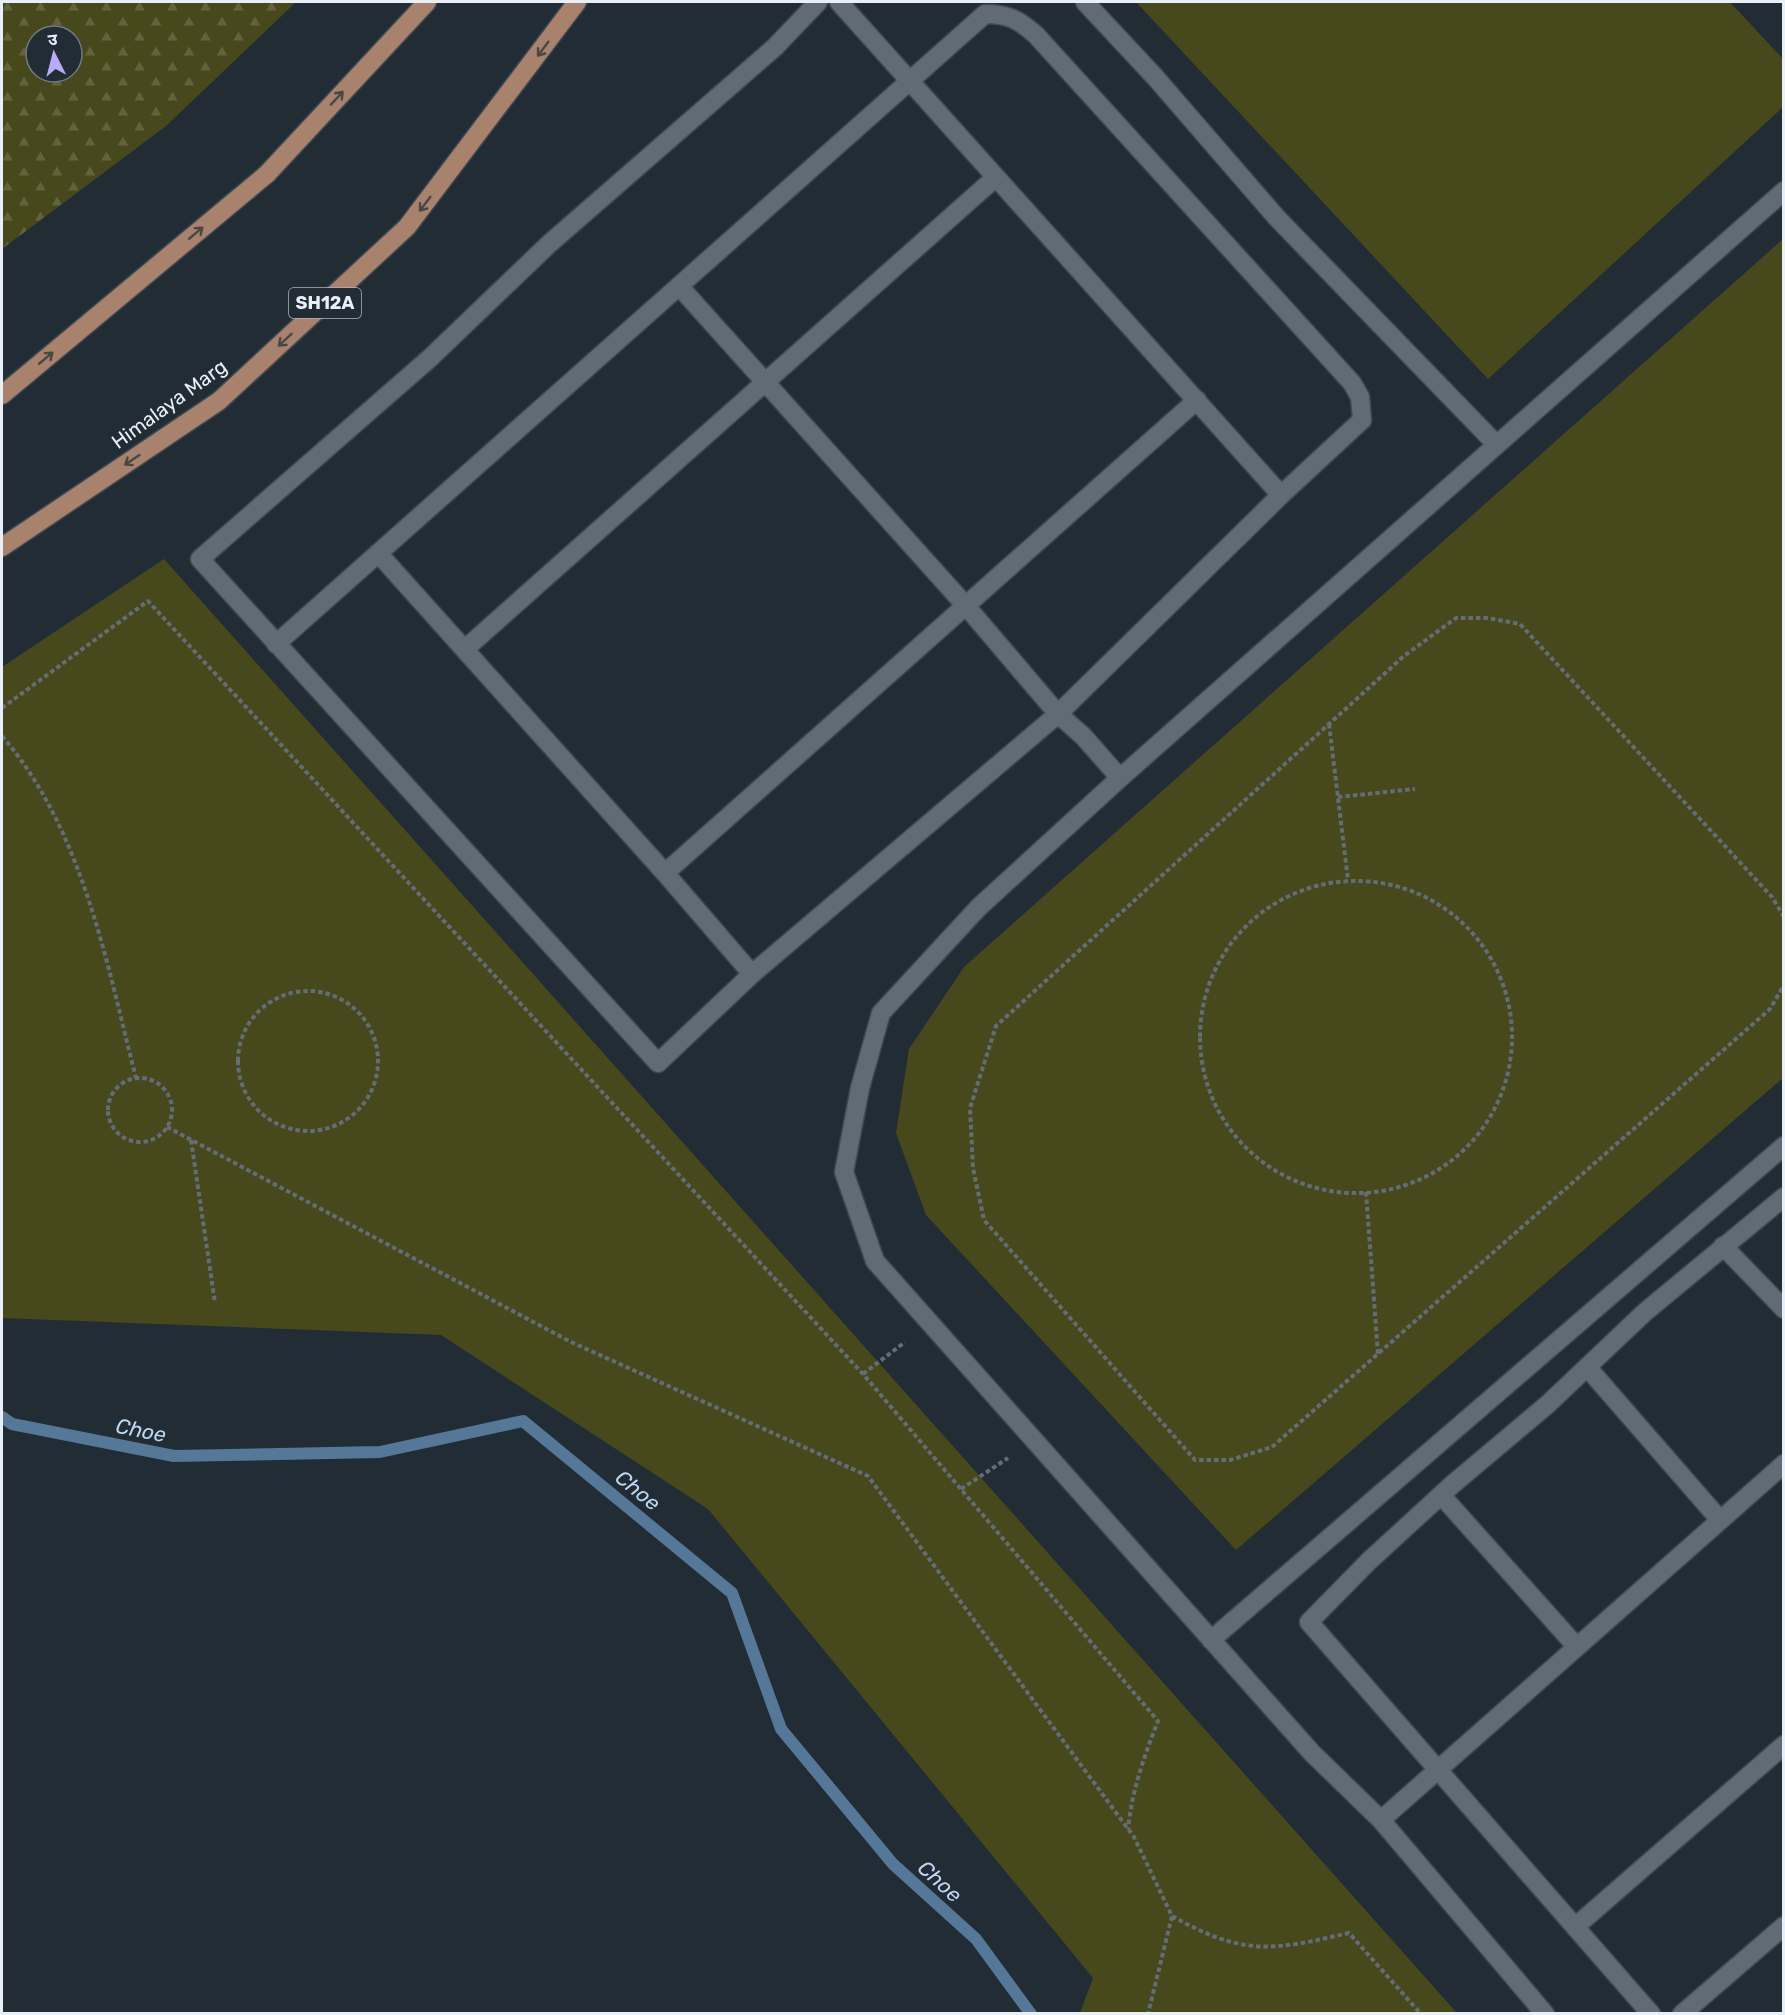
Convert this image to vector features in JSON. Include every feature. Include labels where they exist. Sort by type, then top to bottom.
[{"type":"main road","points":[[2,395],[267,174],[428,2]]},
{"type":"main road","name":"Himalaya Marg","points":[[6,544],[219,401],[407,227],[577,2]]},
{"type":"street","points":[[276,644],[985,14],[1005,14],[1017,18],[1036,35],[1344,375],[1360,397],[1362,420],[1281,495],[1058,714],[752,974],[658,1063],[276,644],[200,560],[412,374],[549,244],[775,47],[818,2]]},
{"type":"street","points":[[839,2],[1281,495]]},
{"type":"street","points":[[1085,2],[1155,77],[1277,218],[1496,444]]},
{"type":"street","points":[[465,649],[996,177]]},
{"type":"street","points":[[1545,2013],[1381,1820],[1312,1753],[875,1261],[844,1172],[860,1088],[881,1013],[978,908],[1120,778],[1784,191]]},
{"type":"street","points":[[679,286],[966,606],[1058,714],[1083,736],[1120,778]]},
{"type":"street","points":[[665,873],[1197,400]]},
{"type":"street","points":[[378,553],[665,873],[752,974]]},
{"type":"street","points":[[1211,1640],[1784,1146]]},
{"type":"street","points":[[1652,2013],[1309,1622],[1369,1561],[1441,1495],[1548,1404],[1645,1312],[1784,1197]]},
{"type":"street","points":[[1724,1246],[1784,1309]]},
{"type":"street","points":[[1587,1367],[1720,1520]]},
{"type":"street","points":[[1381,1820],[1437,1768],[1784,1464]]},
{"type":"street","points":[[1441,1495],[1576,1646]]},
{"type":"street","points":[[1575,1927],[1784,1745]]},
{"type":"street","points":[[1682,2013],[1784,1926]]},
{"type":"path","points":[[2,708],[148,601],[862,1374],[1158,1720],[1131,1799],[1128,1829]]},
{"type":"path","points":[[1784,917],[1772,897],[1520,624],[1488,618],[1456,618],[1404,656],[996,1026],[970,1108],[973,1168],[984,1220],[1195,1460],[1230,1460],[1272,1447],[1770,1009],[1784,985]]},
{"type":"path","points":[[1329,724],[1348,880]]},
{"type":"path","points":[[2,736],[19,756],[52,812],[75,863],[98,928],[136,1078]]},
{"type":"path","points":[[1338,797],[1415,789]]},
{"type":"path","points":[[1348,880],[1398,886],[1435,902],[1444,907],[1481,940],[1505,985],[1514,1034],[1506,1083],[1484,1128],[1449,1163],[1404,1186],[1354,1193],[1311,1187],[1271,1168],[1238,1140],[1214,1104],[1201,1062],[1200,1018],[1211,976],[1234,938],[1266,909],[1275,904],[1305,889],[1348,880]]},
{"type":"path","points":[[309,991],[330,994],[352,1005],[368,1024],[377,1046],[378,1071],[371,1094],[356,1113],[335,1125],[311,1131],[287,1128],[265,1116],[251,1101],[241,1081],[238,1059],[242,1038],[252,1019],[268,1003],[288,994],[309,991]]},
{"type":"path","points":[[136,1078],[157,1082],[170,1097],[173,1107],[167,1127],[151,1140],[140,1142],[130,1140],[113,1127],[108,1106],[111,1095],[126,1081],[136,1078]]},
{"type":"path","points":[[167,1127],[571,1342],[868,1476],[1128,1829],[1172,1916],[1207,1936],[1240,1946],[1274,1947],[1349,1933],[1421,2013]]},
{"type":"path","points":[[191,1140],[215,1303]]},
{"type":"path","points":[[1366,1192],[1378,1354]]},
{"type":"path","points":[[862,1374],[930,1324]]},
{"type":"path","points":[[961,1489],[1033,1441]]},
{"type":"path","points":[[1148,2013],[1172,1916]]},
{"type":"green space","points":[[2,2],[296,2],[166,126],[2,249]]},
{"type":"green space","points":[[1136,2],[1730,2],[1783,59],[1783,107],[1488,379]]},
{"type":"green space","points":[[1783,239],[1783,1078],[1236,1550],[926,1215],[896,1133],[909,1049],[964,967]]},
{"type":"green space","points":[[164,559],[1457,2013],[1080,2013],[1093,1978],[708,1509],[441,1335],[2,1318],[2,667]]},
{"type":"waterway","name":"Choe","points":[[2,1417],[12,1424],[174,1456],[380,1452],[523,1421],[732,1593],[781,1729],[893,1864],[976,1939],[1031,2014]]}]
